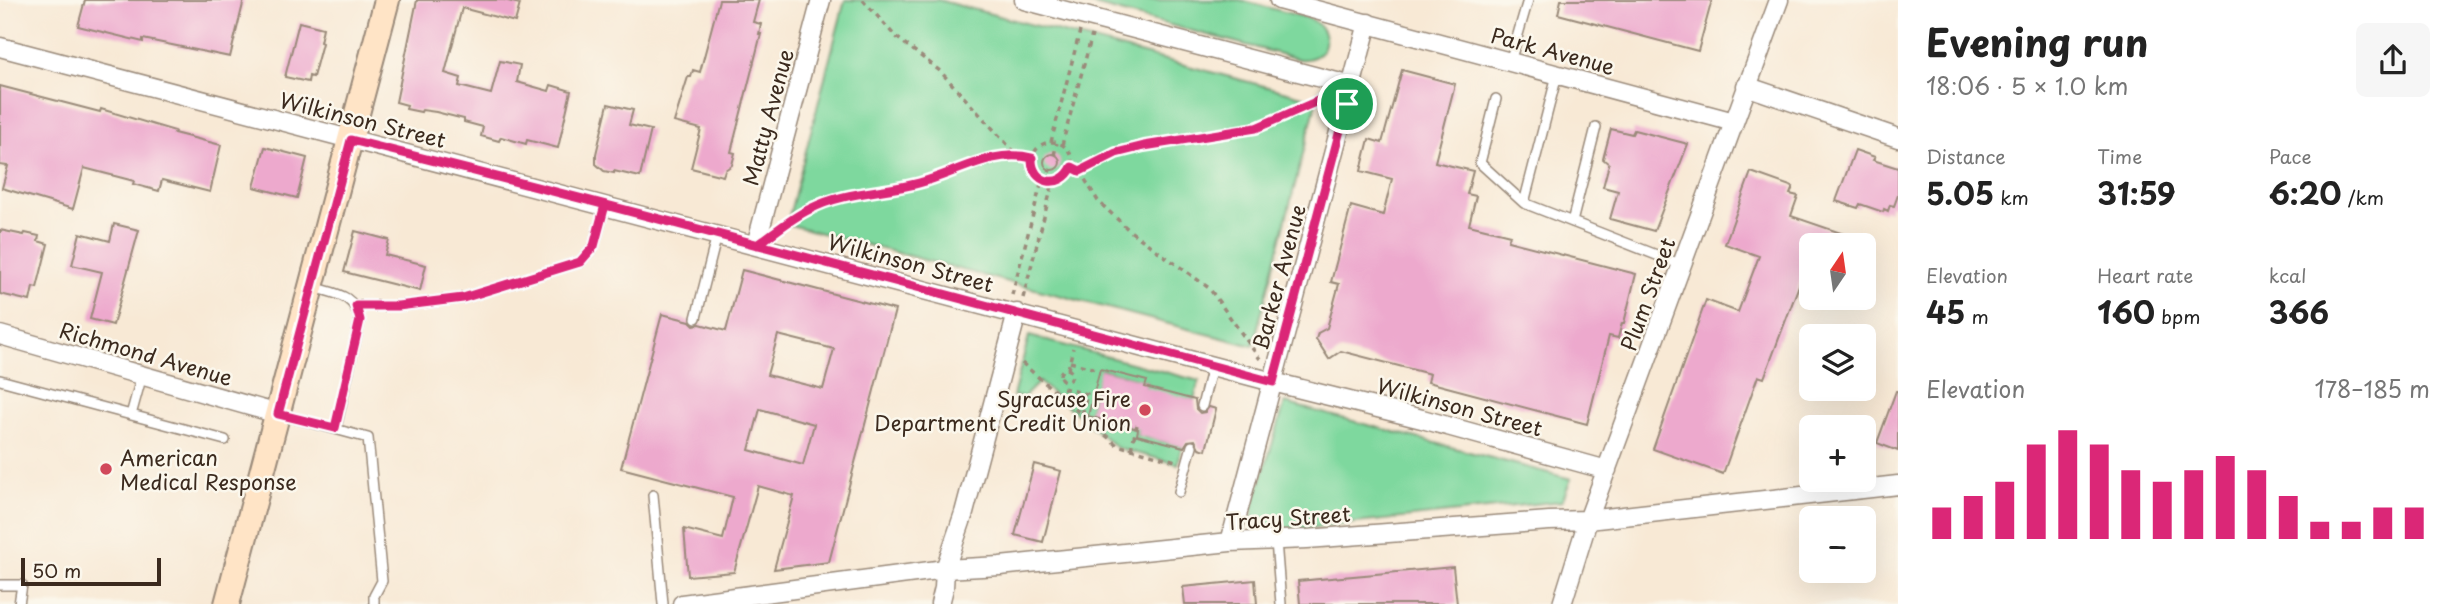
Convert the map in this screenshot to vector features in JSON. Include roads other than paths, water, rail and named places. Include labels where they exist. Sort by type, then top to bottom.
[{"type":"street","points":[[227,604],[387,0]]},
{"type":"street","name":"Matty Avenue","points":[[757,245],[821,0]]},
{"type":"street","points":[[1024,0],[1352,86]]},
{"type":"street","name":"Park Avenue","points":[[1279,0],[1734,122]]},
{"type":"street","name":"Plum Street","points":[[1562,604],[1588,520],[1779,0]]},
{"type":"street","name":"Barker Avenue","points":[[1230,542],[1368,23]]},
{"type":"street","name":"Wilkinson Street","points":[[0,47],[1422,419],[1607,470]]},
{"type":"street","points":[[1746,86],[1898,138]]},
{"type":"street","points":[[940,604],[945,569],[964,513],[1014,312]]},
{"type":"street","name":"Richmond Avenue","points":[[0,335],[278,414]]},
{"type":"street","name":"Tracy Street","points":[[682,604],[945,569],[1013,565],[1230,542],[1588,520],[1898,485]]},
{"type":"lane","points":[[1510,62],[1528,0]]},
{"type":"lane","points":[[1524,203],[1557,75]]},
{"type":"lane","points":[[1496,99],[1480,163],[1524,203],[1682,265]]},
{"type":"lane","points":[[1572,222],[1596,127]]},
{"type":"lane","points":[[356,306],[398,306],[463,298],[580,262],[594,246],[605,205]]},
{"type":"lane","points":[[696,318],[717,235]]},
{"type":"lane","points":[[312,287],[346,297],[356,306],[360,320],[335,428]]},
{"type":"lane","points":[[1202,405],[1212,366]]},
{"type":"lane","points":[[131,415],[142,375]]},
{"type":"lane","points":[[0,380],[225,440]]},
{"type":"lane","points":[[278,414],[368,438],[382,581],[374,596],[374,604]]},
{"type":"lane","points":[[1180,492],[1192,446]]},
{"type":"lane","points":[[653,495],[663,604]]},
{"type":"lane","points":[[1276,541],[1281,604]]},
{"type":"lane","points":[[0,585],[22,585],[19,604]]},
{"type":"place","name":"Syracuse Fire Department Credit Union","points":[[1145,410]]},
{"type":"place","name":"American Medical Response","points":[[106,469]]}]
